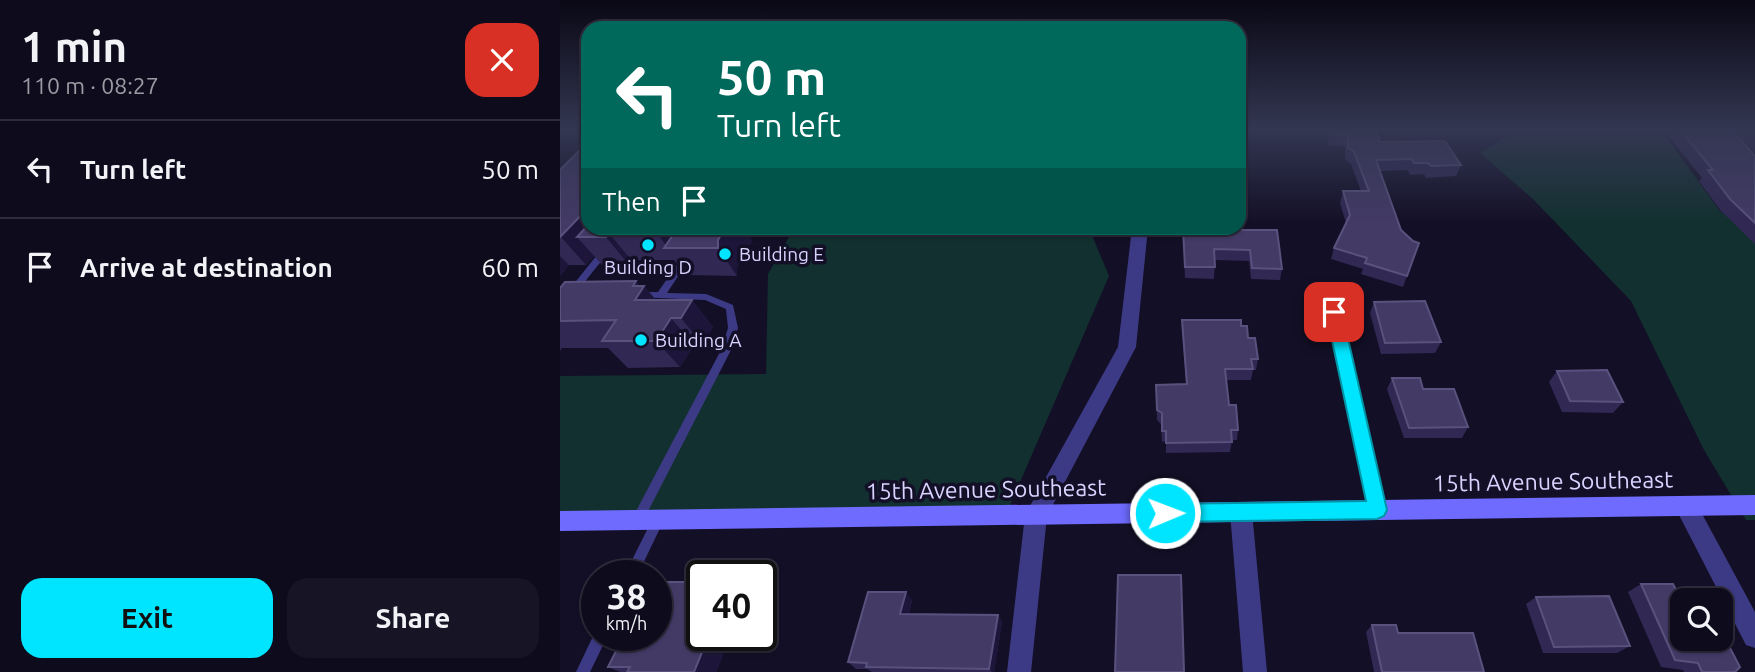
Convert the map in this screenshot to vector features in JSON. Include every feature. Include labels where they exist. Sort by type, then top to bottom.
[{"type":"street","points":[[1018,672],[1036,514],[1127,347],[1139,235]]},
{"type":"street","name":"15th Avenue Southeast","points":[[560,521],[1755,505]]},
{"type":"street","points":[[1686,506],[1755,636]]},
{"type":"street","points":[[1241,512],[1255,672]]},
{"type":"lane","points":[[582,295],[569,296],[608,247]]},
{"type":"lane","points":[[661,295],[692,250]]},
{"type":"lane","points":[[621,295],[706,297],[730,307],[733,328],[726,350],[648,520],[635,560]]},
{"type":"lane","points":[[1334,312],[1377,510]]},
{"type":"lane","points":[[583,672],[593,651]]},
{"type":"green space","points":[[1490,161],[1684,161],[1720,211],[1755,232],[1755,520],[1746,520],[1704,450],[1631,301],[1533,199]]},
{"type":"green space","points":[[790,235],[1092,235],[1109,276],[1008,510],[560,518],[560,376],[766,374],[768,274]]},
{"type":"building","points":[[569,161],[581,161],[581,215],[560,237],[560,170]]},
{"type":"building","points":[[1358,161],[1376,161],[1401,230],[1419,243],[1407,276],[1365,263],[1367,258],[1334,248],[1350,215],[1343,191],[1369,191]]},
{"type":"building","points":[[1459,161],[1461,165],[1431,166],[1428,163],[1414,163]]},
{"type":"building","points":[[1706,161],[1755,161],[1755,223],[1730,199],[1708,170],[1713,170]]},
{"type":"building","points":[[1246,230],[1277,230],[1282,269],[1252,268],[1250,250],[1214,249],[1215,267],[1185,267],[1183,235],[1246,235]]},
{"type":"building","points":[[581,233],[581,235],[608,235],[606,237],[577,237]]},
{"type":"building","points":[[673,235],[721,235],[718,248],[664,248]]},
{"type":"building","points":[[636,281],[633,286],[644,286],[635,300],[692,300],[681,318],[671,318],[656,341],[602,341],[616,320],[560,321],[560,288],[565,282]]},
{"type":"building","points":[[1425,301],[1441,342],[1385,343],[1374,302]]},
{"type":"building","points":[[1182,320],[1241,320],[1241,326],[1247,326],[1248,338],[1255,338],[1258,359],[1251,359],[1253,369],[1225,369],[1229,405],[1236,405],[1238,430],[1231,430],[1232,442],[1166,443],[1166,431],[1162,431],[1162,413],[1157,410],[1156,385],[1187,384]]},
{"type":"building","points":[[1607,370],[1623,402],[1570,401],[1557,371]]},
{"type":"building","points":[[1392,378],[1420,378],[1423,389],[1454,389],[1468,427],[1409,428]]},
{"type":"building","points":[[1118,575],[1181,575],[1184,672],[1115,672]]},
{"type":"building","points":[[672,582],[686,582],[686,651],[703,651],[694,672],[627,672],[630,667],[608,667],[616,651],[672,651]]},
{"type":"building","points":[[1641,584],[1673,584],[1675,588],[1670,588],[1670,649]]},
{"type":"building","points":[[868,592],[906,592],[900,614],[998,615],[989,669],[866,667],[867,663],[848,662]]},
{"type":"building","points":[[1609,596],[1630,646],[1554,647],[1536,597]]},
{"type":"building","points":[[1372,625],[1396,625],[1398,633],[1473,633],[1484,672],[1382,672]]},
{"type":"building","points":[[1671,651],[1732,651],[1740,667],[1735,672],[1702,672],[1698,663],[1675,660]]},
{"type":"place","name":"Building D","points":[[648,245]]},
{"type":"place","name":"Building E","points":[[725,254]]},
{"type":"place","name":"Building A","points":[[641,340]]},
{"type":"route","points":[[1165,513],[1377,510],[1334,312]]}]
